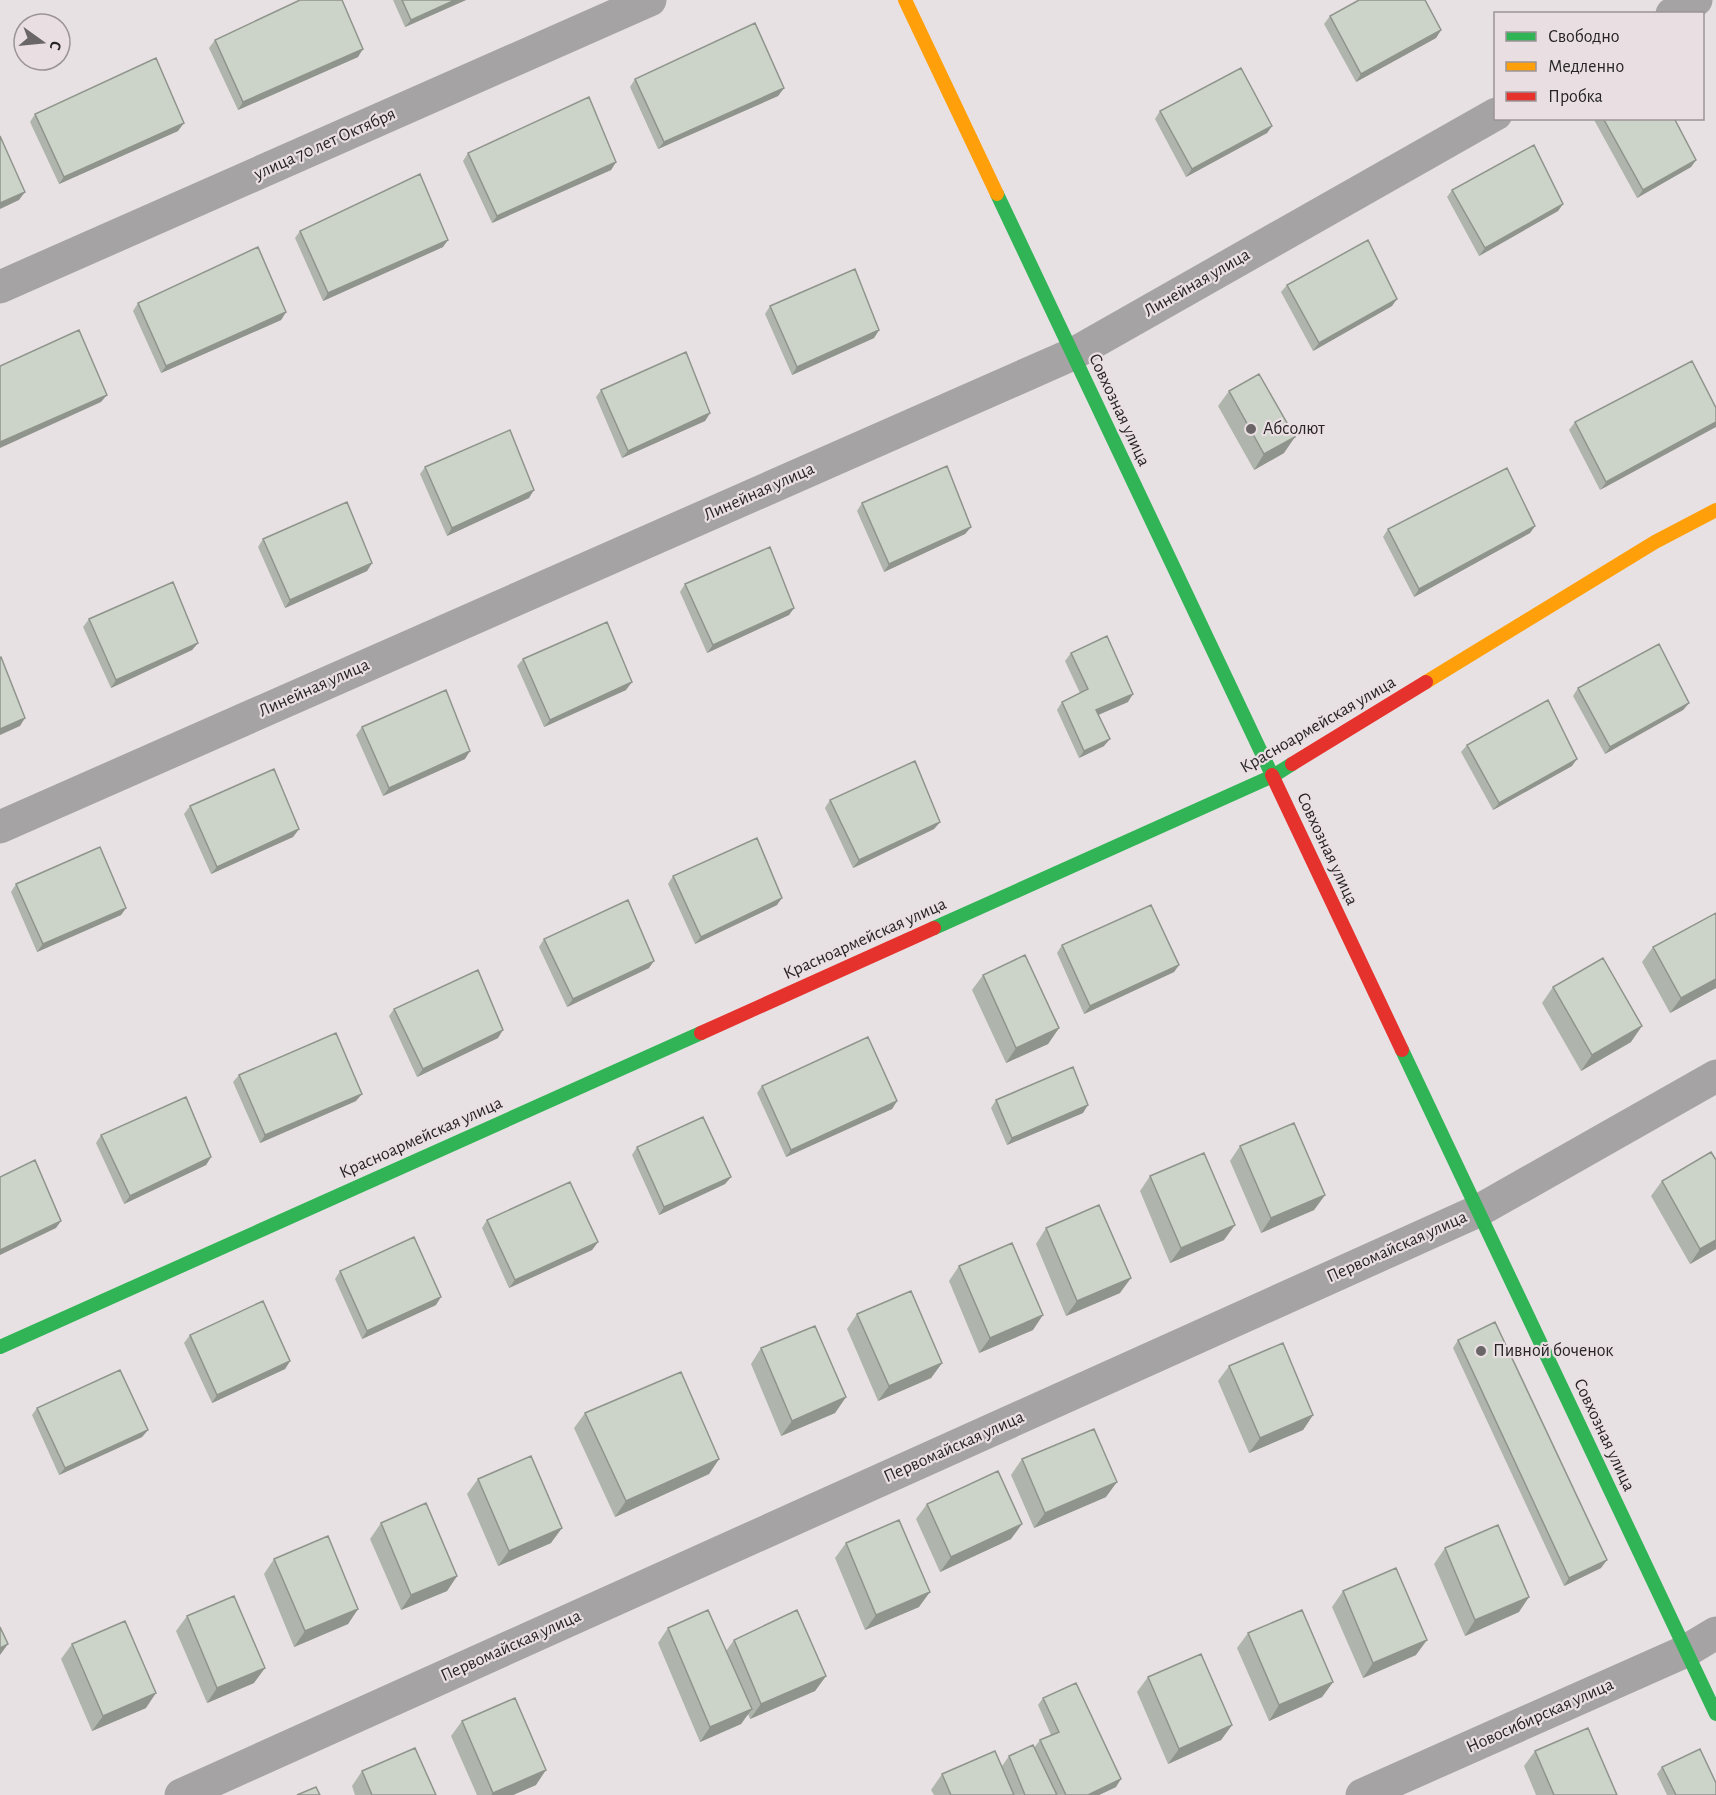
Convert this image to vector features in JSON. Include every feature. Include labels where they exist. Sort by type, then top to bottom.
[{"type":"street","name":"улица 70 лет Октября","points":[[0,287],[650,0]]},
{"type":"street","name":"Совхозная улица","points":[[905,0],[1716,1714]]},
{"type":"street","points":[[1675,12],[1696,0]]},
{"type":"street","name":"Линейная улица","points":[[0,827],[1073,354],[1494,115]]},
{"type":"street","name":"Красноармейская улица","points":[[0,1347],[1273,776],[1655,542],[1716,510]]},
{"type":"street","name":"Первомайская улица","points":[[181,1795],[1478,1211],[1716,1076]]},
{"type":"street","name":"Новосибирская улица","points":[[1362,1795],[1686,1651],[1716,1633]]},
{"type":"building","points":[[300,0],[342,0],[363,49],[243,102],[215,40]]},
{"type":"building","points":[[402,0],[455,0],[411,20]]},
{"type":"building","points":[[1359,0],[1425,0],[1441,30],[1361,74],[1330,16]]},
{"type":"building","points":[[755,23],[784,88],[664,142],[635,79]]},
{"type":"building","points":[[156,58],[184,123],[64,177],[35,114]]},
{"type":"building","points":[[1241,68],[1272,126],[1192,169],[1160,111]]},
{"type":"building","points":[[589,97],[616,162],[497,216],[468,153]]},
{"type":"building","points":[[1604,120],[1675,120],[1696,160],[1643,190]]},
{"type":"building","points":[[0,136],[25,192],[0,203]]},
{"type":"building","points":[[1534,145],[1563,204],[1485,248],[1452,190]]},
{"type":"building","points":[[420,174],[448,240],[328,293],[300,231]]},
{"type":"building","points":[[1368,240],[1397,299],[1319,343],[1287,285]]},
{"type":"building","points":[[258,247],[286,312],[166,366],[138,303]]},
{"type":"building","points":[[855,269],[879,330],[797,367],[770,306]]},
{"type":"building","points":[[79,330],[107,395],[0,442],[0,366]]},
{"type":"building","points":[[686,352],[710,413],[628,451],[601,390]]},
{"type":"building","points":[[1692,361],[1716,408],[1716,422],[1606,482],[1575,422]]},
{"type":"building","points":[[1259,374],[1295,437],[1264,454],[1229,391]]},
{"type":"building","points":[[510,430],[534,490],[452,528],[425,467]]},
{"type":"building","points":[[947,466],[971,527],[889,564],[862,503]]},
{"type":"building","points":[[1507,468],[1535,526],[1419,589],[1388,529]]},
{"type":"building","points":[[347,502],[372,563],[290,600],[263,539]]},
{"type":"building","points":[[770,547],[794,608],[713,645],[685,584]]},
{"type":"building","points":[[173,582],[198,643],[116,680],[89,619]]},
{"type":"building","points":[[607,622],[632,682],[550,720],[523,659]]},
{"type":"building","points":[[1107,636],[1133,694],[1096,710],[1110,739],[1084,751],[1062,702],[1088,689],[1071,653]]},
{"type":"building","points":[[1659,644],[1689,703],[1610,747],[1578,688]]},
{"type":"building","points":[[0,658],[25,718],[0,729]]},
{"type":"building","points":[[446,690],[470,751],[389,788],[362,727]]},
{"type":"building","points":[[1548,700],[1577,759],[1499,803],[1467,745]]},
{"type":"building","points":[[915,761],[940,822],[859,860],[830,800]]},
{"type":"building","points":[[274,769],[299,829],[217,867],[190,806]]},
{"type":"building","points":[[757,838],[782,898],[701,937],[673,876]]},
{"type":"building","points":[[100,847],[126,908],[43,944],[16,884]]},
{"type":"building","points":[[628,900],[654,961],[573,999],[544,939]]},
{"type":"building","points":[[1151,905],[1179,965],[1090,1006],[1062,945]]},
{"type":"building","points":[[1716,913],[1716,979],[1681,998],[1653,947]]},
{"type":"building","points":[[1025,955],[1059,1028],[1016,1048],[983,975]]},
{"type":"building","points":[[1603,958],[1642,1026],[1592,1055],[1553,987]]},
{"type":"building","points":[[478,970],[503,1030],[423,1069],[394,1009]]},
{"type":"building","points":[[336,1033],[362,1094],[265,1135],[239,1075]]},
{"type":"building","points":[[868,1037],[897,1101],[791,1150],[762,1086]]},
{"type":"building","points":[[1073,1067],[1088,1105],[1012,1138],[996,1100]]},
{"type":"building","points":[[186,1097],[211,1157],[130,1196],[101,1135]]},
{"type":"building","points":[[703,1117],[731,1177],[664,1207],[637,1147]]},
{"type":"building","points":[[1294,1123],[1325,1195],[1271,1218],[1240,1146]]},
{"type":"building","points":[[1711,1152],[1716,1160],[1716,1240],[1700,1249],[1662,1181]]},
{"type":"building","points":[[1204,1153],[1235,1225],[1181,1248],[1150,1176]]},
{"type":"building","points":[[35,1160],[61,1221],[0,1250],[0,1177]]},
{"type":"building","points":[[570,1182],[598,1242],[515,1280],[487,1220]]},
{"type":"building","points":[[1099,1205],[1131,1278],[1077,1301],[1046,1228]]},
{"type":"building","points":[[414,1237],[441,1297],[367,1331],[340,1271]]},
{"type":"building","points":[[1012,1243],[1043,1315],[990,1338],[959,1266]]},
{"type":"building","points":[[911,1291],[942,1363],[889,1386],[857,1314]]},
{"type":"building","points":[[263,1301],[290,1361],[217,1395],[190,1335]]},
{"type":"building","points":[[1495,1322],[1607,1560],[1569,1578],[1458,1340]]},
{"type":"building","points":[[815,1326],[846,1397],[792,1421],[761,1348]]},
{"type":"building","points":[[1283,1343],[1313,1415],[1260,1438],[1229,1366]]},
{"type":"building","points":[[120,1370],[148,1430],[65,1468],[37,1408]]},
{"type":"building","points":[[681,1372],[719,1459],[626,1501],[585,1413]]},
{"type":"building","points":[[1094,1429],[1117,1482],[1045,1513],[1022,1459]]},
{"type":"building","points":[[531,1456],[562,1528],[509,1551],[478,1479]]},
{"type":"building","points":[[998,1471],[1022,1524],[951,1557],[927,1504]]},
{"type":"building","points":[[426,1503],[457,1576],[411,1595],[381,1523]]},
{"type":"building","points":[[899,1520],[930,1592],[876,1615],[846,1543]]},
{"type":"building","points":[[1498,1525],[1529,1597],[1475,1620],[1445,1548]]},
{"type":"building","points":[[328,1536],[358,1609],[305,1631],[274,1559]]},
{"type":"building","points":[[1396,1568],[1427,1640],[1373,1663],[1343,1591]]},
{"type":"building","points":[[234,1596],[265,1668],[217,1688],[187,1616]]},
{"type":"building","points":[[708,1610],[752,1709],[710,1727],[668,1628]]},
{"type":"building","points":[[797,1610],[826,1676],[761,1704],[734,1640]]},
{"type":"building","points":[[1302,1610],[1333,1682],[1279,1705],[1248,1633]]},
{"type":"building","points":[[125,1621],[156,1693],[103,1716],[72,1644]]},
{"type":"building","points":[[0,1627],[8,1644],[0,1648]]},
{"type":"building","points":[[1201,1654],[1232,1725],[1179,1749],[1148,1677]]},
{"type":"building","points":[[1076,1683],[1121,1779],[1088,1795],[1066,1795],[1040,1740],[1059,1732],[1043,1698]]},
{"type":"building","points":[[515,1698],[546,1770],[493,1793],[462,1721]]},
{"type":"building","points":[[1588,1728],[1617,1795],[1554,1795],[1535,1751]]},
{"type":"building","points":[[1033,1745],[1057,1795],[1025,1795],[1009,1756]]},
{"type":"building","points":[[415,1748],[436,1795],[372,1795],[362,1771]]},
{"type":"building","points":[[1700,1749],[1716,1783],[1716,1795],[1676,1795],[1662,1767]]},
{"type":"building","points":[[995,1751],[1014,1795],[951,1795],[942,1774]]},
{"type":"building","points":[[316,1787],[320,1795],[297,1795]]},
{"type":"traffic: fast","points":[[997,194],[1272,775]]},
{"type":"traffic: fast","points":[[934,928],[1273,776],[1292,764]]},
{"type":"traffic: fast","points":[[0,1347],[701,1033]]},
{"type":"traffic: fast","points":[[1402,1050],[1716,1714]]},
{"type":"traffic: slow","points":[[905,0],[997,194]]},
{"type":"traffic: slow","points":[[1426,682],[1655,542],[1716,510]]},
{"type":"traffic: jam","points":[[1292,764],[1426,682]]},
{"type":"traffic: jam","points":[[1272,775],[1402,1050]]},
{"type":"traffic: jam","points":[[701,1033],[934,928]]},
{"type":"place","name":"Абсолют","points":[[1251,429]]},
{"type":"place","name":"Пивной боченок","points":[[1481,1351]]}]
